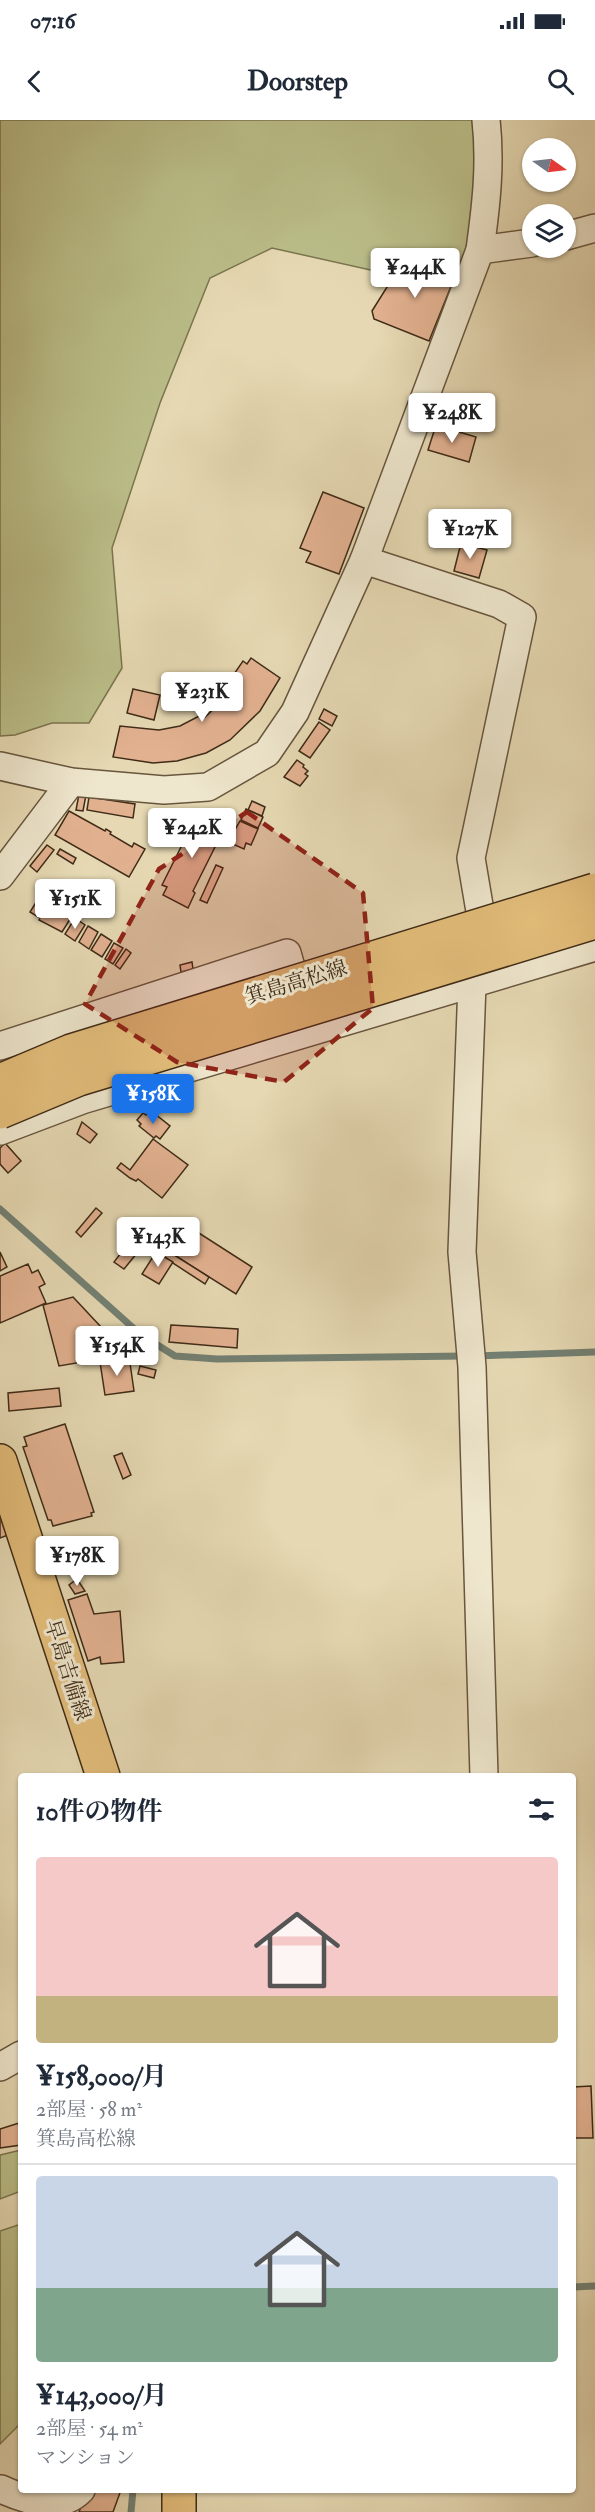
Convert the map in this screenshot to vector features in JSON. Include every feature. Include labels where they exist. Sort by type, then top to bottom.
[{"type":"main road","name":"箕島高松線","points":[[0,1081],[71,1051],[595,890]]},
{"type":"main road","name":"箕島高松線","points":[[0,1112],[79,1079],[595,922]]},
{"type":"main road","name":"早島吉備線","points":[[0,1461],[102,1773]]},
{"type":"main road","points":[[179,2493],[179,2512]]},
{"type":"street","points":[[0,766],[71,782],[164,790],[208,787],[267,753],[295,712],[364,560],[480,250],[487,196],[489,147],[486,120]]},
{"type":"street","points":[[576,233],[595,228]]},
{"type":"street","points":[[480,250],[522,244]]},
{"type":"street","points":[[364,560],[499,604],[522,617],[471,858],[483,929],[472,984],[462,1252],[472,1359],[484,1773]]},
{"type":"street","points":[[0,876],[71,782]]},
{"type":"street","points":[[0,1131],[82,1100],[595,946]]},
{"type":"street","points":[[0,1046],[287,953],[309,1032]]},
{"type":"street","points":[[0,2067],[18,2057]]},
{"type":"street","points":[[1,2489],[27,2501],[61,2502],[78,2493]]},
{"type":"highlighted area","points":[[247,812],[363,893],[373,1008],[284,1082],[177,1062],[85,1004],[159,869]]},
{"type":"green space","points":[[0,120],[474,120],[477,144],[467,266],[393,275],[272,248],[210,278],[160,403],[112,548],[122,668],[89,723],[52,723],[15,735],[0,736]]},
{"type":"green space","points":[[18,2151],[18,2192],[0,2199],[0,2155]]},
{"type":"green space","points":[[18,2225],[18,2426],[0,2444],[0,2231]]},
{"type":"building","points":[[415,259],[456,274],[429,341],[374,319],[372,311],[392,279],[396,280],[403,265],[411,268]]},
{"type":"building","points":[[436,425],[476,437],[469,462],[428,450]]},
{"type":"building","points":[[323,492],[364,508],[339,574],[306,562],[311,552],[300,548]]},
{"type":"building","points":[[461,543],[487,550],[479,578],[454,571]]},
{"type":"building","points":[[251,658],[280,678],[260,711],[230,740],[206,753],[177,761],[153,763],[113,757],[120,726],[159,730],[180,726],[203,714],[205,717],[235,689],[232,686],[238,677],[234,674],[243,661],[247,664]]},
{"type":"building","points":[[133,689],[160,695],[154,720],[127,713]]},
{"type":"building","points":[[324,709],[337,716],[332,726],[319,719]]},
{"type":"building","points":[[319,722],[330,730],[310,758],[299,751]]},
{"type":"building","points":[[297,760],[308,771],[305,774],[308,776],[300,786],[284,777]]},
{"type":"building","points":[[79,794],[86,795],[83,811],[76,810]]},
{"type":"building","points":[[89,797],[135,804],[133,818],[87,810]]},
{"type":"building","points":[[252,801],[265,807],[262,816],[248,810]]},
{"type":"building","points":[[246,809],[263,817],[258,828],[241,820]]},
{"type":"building","points":[[69,811],[105,831],[106,829],[111,832],[110,834],[132,847],[134,843],[145,849],[129,877],[55,835]]},
{"type":"building","points":[[195,812],[225,827],[193,891],[195,893],[188,908],[163,895],[167,887],[162,885],[192,825],[189,824]]},
{"type":"building","points":[[240,821],[258,829],[251,845],[246,843],[244,849],[228,842]]},
{"type":"building","points":[[47,845],[54,850],[37,872],[30,866]]},
{"type":"building","points":[[60,849],[76,858],[73,864],[57,854]]},
{"type":"building","points":[[216,865],[223,868],[207,903],[200,900]]},
{"type":"building","points":[[40,896],[72,916],[62,932],[39,920],[40,918],[30,912]]},
{"type":"building","points":[[75,918],[85,925],[75,941],[65,934]]},
{"type":"building","points":[[88,926],[98,932],[89,949],[79,942]]},
{"type":"building","points":[[101,934],[112,941],[102,957],[91,950]]},
{"type":"building","points":[[114,943],[123,948],[113,964],[105,959]]},
{"type":"building","points":[[126,949],[131,953],[120,969],[115,965]]},
{"type":"building","points":[[192,962],[193,969],[181,972],[180,965]]},
{"type":"building","points":[[150,1110],[170,1126],[160,1139],[156,1136],[154,1138],[139,1126],[141,1124],[137,1120],[143,1113],[146,1115]]},
{"type":"building","points":[[82,1122],[97,1134],[90,1143],[77,1134]]},
{"type":"building","points":[[153,1139],[188,1165],[162,1198],[138,1179],[136,1181],[130,1178],[117,1168],[121,1163],[130,1170]]},
{"type":"building","points":[[5,1143],[21,1161],[8,1173],[0,1164],[0,1148]]},
{"type":"building","points":[[96,1208],[102,1213],[81,1237],[76,1232]]},
{"type":"building","points":[[177,1219],[252,1267],[236,1294],[160,1246]]},
{"type":"building","points":[[127,1245],[137,1253],[124,1269],[114,1262]]},
{"type":"building","points":[[160,1246],[209,1277],[205,1284],[156,1252]]},
{"type":"building","points":[[0,1252],[7,1267],[0,1271]]},
{"type":"building","points":[[156,1252],[173,1262],[159,1284],[142,1274]]},
{"type":"building","points":[[28,1264],[32,1273],[38,1270],[45,1284],[39,1287],[46,1303],[0,1323],[0,1276]]},
{"type":"building","points":[[73,1297],[101,1327],[112,1357],[59,1366],[43,1305]]},
{"type":"building","points":[[171,1325],[238,1329],[237,1348],[169,1342]]},
{"type":"building","points":[[116,1359],[117,1365],[130,1363],[134,1391],[105,1395],[100,1362]]},
{"type":"building","points":[[140,1366],[156,1370],[154,1378],[138,1374]]},
{"type":"building","points":[[59,1388],[61,1406],[9,1411],[8,1393]]},
{"type":"building","points":[[65,1424],[94,1512],[91,1513],[92,1516],[53,1526],[51,1520],[48,1520],[23,1447],[27,1446],[24,1437]]},
{"type":"building","points":[[122,1453],[131,1475],[123,1479],[114,1456]]},
{"type":"building","points":[[0,1510],[8,1535],[0,1538]]},
{"type":"building","points":[[77,1579],[85,1591],[75,1594],[69,1585]]},
{"type":"building","points":[[87,1594],[94,1614],[120,1611],[124,1662],[101,1664],[100,1657],[88,1661],[68,1600]]},
{"type":"building","points":[[591,2086],[593,2138],[576,2138],[576,2087]]},
{"type":"building","points":[[18,2123],[18,2145],[0,2148],[0,2129]]},
{"type":"building","points":[[92,2493],[120,2493],[113,2512],[79,2512],[84,2499],[89,2501]]},
{"type":"waterway","points":[[0,1209],[140,1334],[175,1356],[217,1359],[465,1356]]},
{"type":"waterway","points":[[476,1356],[595,1352]]},
{"type":"waterway","points":[[576,2287],[595,2286]]},
{"type":"waterway","points":[[131,2512],[133,2493]]}]
